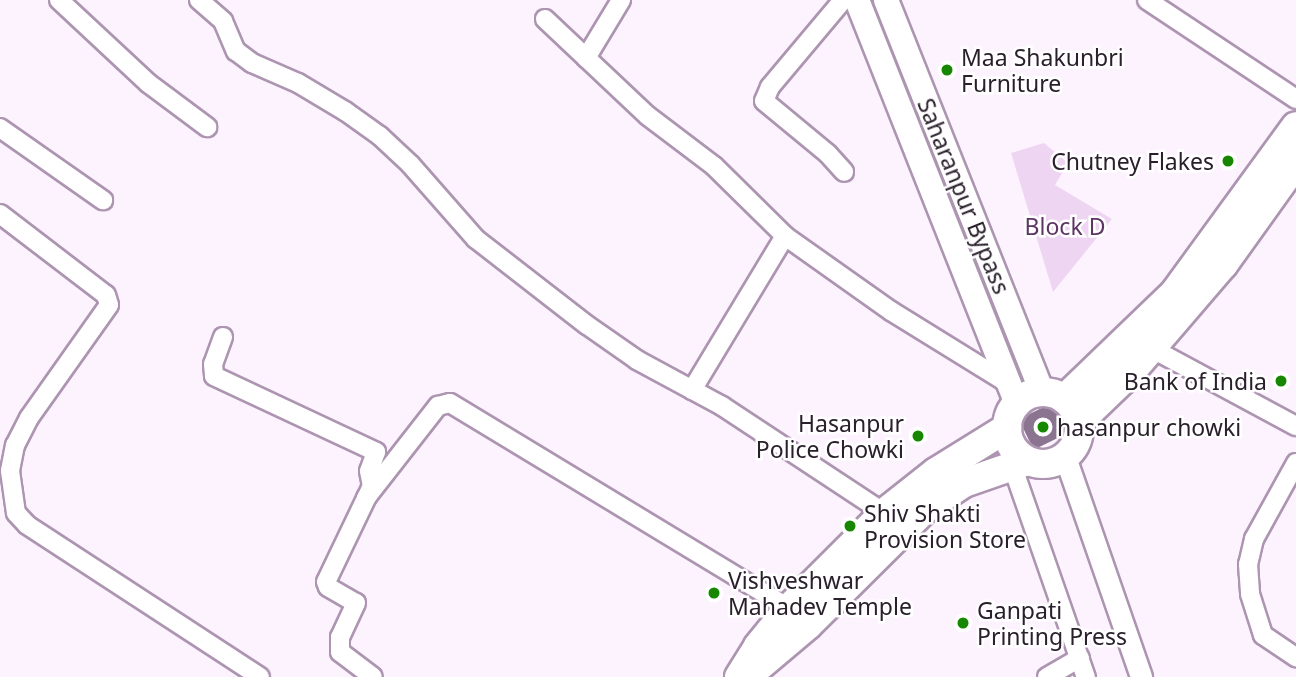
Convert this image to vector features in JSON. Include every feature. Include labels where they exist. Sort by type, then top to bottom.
[{"type":"highway","points":[[739,677],[758,646],[789,608],[884,513],[936,472],[1036,405],[1175,292],[1296,126]]},
{"type":"highway","points":[[1020,463],[1009,441],[1036,405],[1151,348],[1223,265],[1296,163]]},
{"type":"highway","points":[[746,677],[808,625],[925,509],[964,483],[1020,463],[1053,463],[1065,457],[1079,435],[1036,405]]},
{"type":"main road","points":[[857,0],[1036,405]]},
{"type":"main road","name":"Saharanpur Bypass","points":[[886,0],[1036,405]]},
{"type":"street","points":[[59,0],[148,83],[207,127]]},
{"type":"street","points":[[199,0],[223,21],[236,51],[252,63],[298,83],[380,136],[410,164],[476,239],[611,343],[754,426],[884,513]]},
{"type":"street","points":[[586,58],[621,0]]},
{"type":"street","points":[[843,0],[770,87],[764,101],[828,154],[844,172]]},
{"type":"street","points":[[1147,0],[1296,99]]},
{"type":"street","points":[[545,19],[648,116],[714,166],[785,236],[891,311],[1036,405]]},
{"type":"street","points":[[0,128],[103,201]]},
{"type":"street","points":[[0,214],[106,295],[109,305],[29,418],[8,440],[11,494],[16,513],[27,525],[260,677]]},
{"type":"street","points":[[692,390],[785,236]]},
{"type":"street","points":[[223,337],[213,364],[214,376],[376,452],[369,471],[372,486],[326,582],[328,587],[356,603],[340,637],[340,652],[373,677]]},
{"type":"street","points":[[1151,348],[1296,426]]},
{"type":"street","points":[[366,498],[438,407],[450,403],[789,608]]},
{"type":"street","points":[[1065,457],[1141,677]]},
{"type":"street","points":[[1020,463],[1086,677]]},
{"type":"street","points":[[1296,463],[1254,539],[1248,579],[1263,635],[1296,657]]},
{"type":"street","points":[[1047,677],[1080,658]]},
{"type":"green space","name":"Block D","points":[[1044,143],[1068,163],[1055,185],[1112,219],[1053,292],[1011,153]]},
{"type":"building","name":"hasanpur chowki","points":[[1052,403],[1067,434],[1034,450],[1019,419]]},
{"type":"place","name":"Maa Shakunbri Furniture","points":[[947,70]]},
{"type":"place","name":"Chutney Flakes","points":[[1228,161]]},
{"type":"place","name":"Bank of India","points":[[1281,381]]},
{"type":"place","name":"hasanpur chowki","points":[[1043,427]]},
{"type":"place","name":"Hasanpur Police Chowki","points":[[918,436]]},
{"type":"place","name":"Shiv Shakti Provision Store","points":[[850,526]]},
{"type":"place","name":"Vishveshwar Mahadev Temple","points":[[714,593]]},
{"type":"place","name":"Ganpati Printing Press","points":[[963,623]]}]
